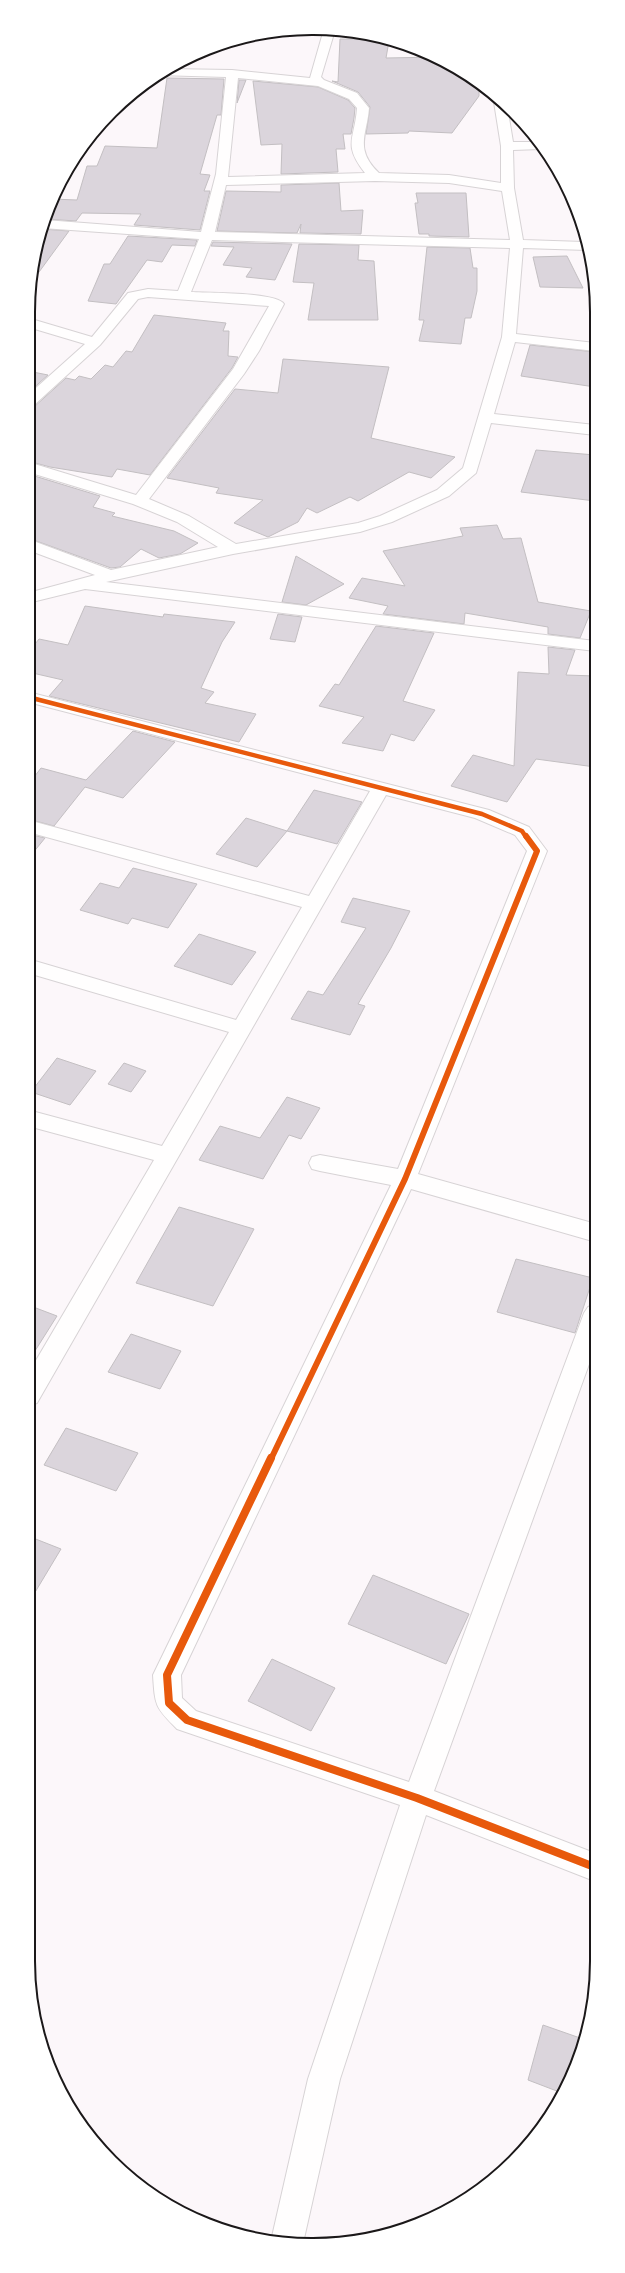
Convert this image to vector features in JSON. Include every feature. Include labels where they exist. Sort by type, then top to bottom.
[{"type":"street","points":[[320,82],[315,77],[327,36]]},
{"type":"street","points":[[173,72],[232,74],[320,82],[353,96],[363,108],[357,136],[363,163],[376,177]]},
{"type":"street","points":[[182,295],[207,236],[220,181],[232,74]]},
{"type":"street","points":[[35,596],[82,585],[110,575],[233,549],[335,533],[360,527],[392,516],[443,493],[470,470],[509,337],[517,244],[508,188],[507,146],[501,109]]},
{"type":"street","points":[[507,146],[534,146]]},
{"type":"street","points":[[220,181],[376,177],[449,179],[508,188]]},
{"type":"street","points":[[50,224],[207,236],[582,246]]},
{"type":"street","points":[[35,397],[95,342],[133,296],[148,293],[269,301],[277,304],[252,350],[239,370],[139,501]]},
{"type":"street","points":[[35,324],[95,342]]},
{"type":"street","points":[[509,337],[590,346]]},
{"type":"street","points":[[485,418],[590,429]]},
{"type":"street","points":[[35,469],[139,501],[183,519],[233,549]]},
{"type":"street","points":[[35,547],[110,575]]},
{"type":"street","points":[[82,585],[590,645]]},
{"type":"street","points":[[35,699],[380,790],[482,814],[522,831],[537,851],[405,1179],[167,1675],[169,1703],[187,1720],[417,1798],[590,1865]]},
{"type":"street","points":[[35,1384],[166,1155],[315,904],[380,790]]},
{"type":"street","points":[[35,828],[315,904]]},
{"type":"street","points":[[35,968],[240,1028]]},
{"type":"street","points":[[35,1120],[166,1155]]},
{"type":"street","points":[[320,1163],[405,1179],[590,1231]]},
{"type":"street","points":[[288,2237],[324,2079],[417,1798],[590,1329]]},
{"type":"building","points":[[340,39],[361,39],[388,45],[386,58],[422,57],[467,82],[479,91],[479,96],[452,133],[409,131],[408,133],[366,134],[370,107],[358,92],[332,81],[338,82]]},
{"type":"building","points":[[167,78],[224,79],[221,115],[217,115],[200,174],[210,175],[204,191],[210,191],[200,230],[134,225],[141,214],[82,213],[76,221],[51,219],[59,199],[77,200],[87,166],[97,166],[105,146],[157,148]]},
{"type":"building","points":[[239,80],[246,80],[237,103]]},
{"type":"building","points":[[253,81],[318,87],[348,100],[355,108],[354,118],[351,134],[343,134],[345,149],[336,149],[338,172],[281,174],[282,144],[261,145]]},
{"type":"building","points":[[339,183],[341,211],[363,210],[361,234],[300,233],[301,224],[297,233],[217,231],[226,191],[281,192],[281,185]]},
{"type":"building","points":[[416,193],[466,193],[469,237],[429,236],[429,234],[419,234],[415,203],[418,203]]},
{"type":"building","points":[[48,229],[69,231],[37,274]]},
{"type":"building","points":[[128,236],[197,240],[195,246],[172,245],[162,262],[147,260],[116,304],[88,301],[104,264],[110,264]]},
{"type":"building","points":[[213,242],[292,244],[275,280],[246,277],[252,268],[223,265],[234,247],[211,246]]},
{"type":"building","points":[[299,244],[359,245],[358,260],[374,261],[378,320],[308,320],[314,283],[293,282]]},
{"type":"building","points":[[427,247],[470,248],[473,268],[477,268],[477,291],[471,318],[465,318],[461,344],[419,341],[424,320],[419,320]]},
{"type":"building","points":[[567,256],[583,288],[540,287],[533,257]]},
{"type":"building","points":[[154,315],[226,323],[223,331],[229,331],[228,356],[238,357],[232,368],[150,475],[117,469],[112,477],[50,467],[35,463],[35,406],[66,378],[75,380],[79,376],[91,379],[105,365],[113,367],[126,351],[132,352]]},
{"type":"building","points":[[530,345],[590,351],[590,386],[521,376]]},
{"type":"building","points":[[283,359],[389,367],[371,438],[455,457],[431,478],[409,472],[358,501],[350,497],[317,513],[307,508],[298,522],[268,537],[234,523],[263,500],[216,493],[219,488],[167,478],[235,389],[278,393]]},
{"type":"building","points":[[35,372],[48,375],[35,387]]},
{"type":"building","points":[[536,450],[590,455],[590,500],[521,492]]},
{"type":"building","points":[[35,476],[100,496],[93,507],[115,513],[112,516],[174,531],[198,543],[180,554],[159,558],[141,549],[120,567],[111,568],[35,541]]},
{"type":"building","points":[[497,525],[503,539],[521,538],[538,602],[590,611],[580,638],[548,634],[548,627],[465,613],[464,624],[383,614],[388,606],[349,598],[362,578],[405,586],[383,551],[463,536],[460,528]]},
{"type":"building","points":[[296,556],[344,584],[306,605],[282,602]]},
{"type":"building","points":[[85,606],[163,617],[164,614],[235,622],[222,642],[201,688],[214,692],[205,703],[256,714],[239,742],[49,696],[63,680],[35,674],[35,644],[39,639],[68,645]]},
{"type":"building","points":[[278,614],[302,617],[295,642],[270,639]]},
{"type":"building","points":[[376,626],[434,633],[403,701],[435,710],[414,741],[391,734],[383,751],[342,743],[364,717],[319,706],[335,684],[339,685]]},
{"type":"building","points":[[548,647],[575,650],[566,675],[590,676],[590,766],[536,759],[507,802],[451,786],[473,755],[514,766],[518,672],[549,674]]},
{"type":"building","points":[[133,731],[175,742],[123,798],[85,787],[54,826],[35,821],[35,776],[41,768],[86,780]]},
{"type":"building","points":[[314,790],[362,802],[337,844],[287,831]]},
{"type":"building","points":[[246,818],[287,831],[257,867],[216,854]]},
{"type":"building","points":[[35,836],[45,838],[35,850]]},
{"type":"building","points":[[133,868],[197,884],[168,928],[132,918],[128,924],[80,910],[100,883],[119,888]]},
{"type":"building","points":[[353,898],[410,911],[391,948],[358,1004],[365,1006],[350,1035],[291,1019],[308,991],[323,995],[366,928],[341,922]]},
{"type":"building","points":[[199,934],[256,952],[232,985],[174,966]]},
{"type":"building","points":[[57,1058],[96,1071],[70,1105],[35,1093],[35,1087]]},
{"type":"building","points":[[124,1063],[146,1071],[131,1092],[108,1084]]},
{"type":"building","points":[[287,1097],[320,1108],[301,1139],[289,1135],[263,1179],[199,1160],[220,1126],[260,1138]]},
{"type":"building","points":[[179,1207],[254,1229],[213,1306],[136,1283]]},
{"type":"building","points":[[516,1259],[590,1277],[590,1287],[575,1333],[497,1312]]},
{"type":"building","points":[[35,1308],[57,1316],[35,1351]]},
{"type":"building","points":[[131,1334],[181,1351],[160,1389],[108,1372]]},
{"type":"building","points":[[66,1428],[138,1453],[116,1491],[44,1465]]},
{"type":"building","points":[[35,1539],[61,1549],[35,1592]]},
{"type":"building","points":[[373,1575],[469,1614],[446,1664],[348,1624]]},
{"type":"building","points":[[272,1659],[335,1688],[311,1731],[248,1701]]},
{"type":"building","points":[[543,2025],[579,2038],[569,2067],[557,2091],[528,2080]]},
{"type":"cycle path","points":[[35,699],[482,814],[522,831],[537,851],[405,1179],[167,1675],[169,1703],[187,1720],[417,1798],[590,1865]]}]
